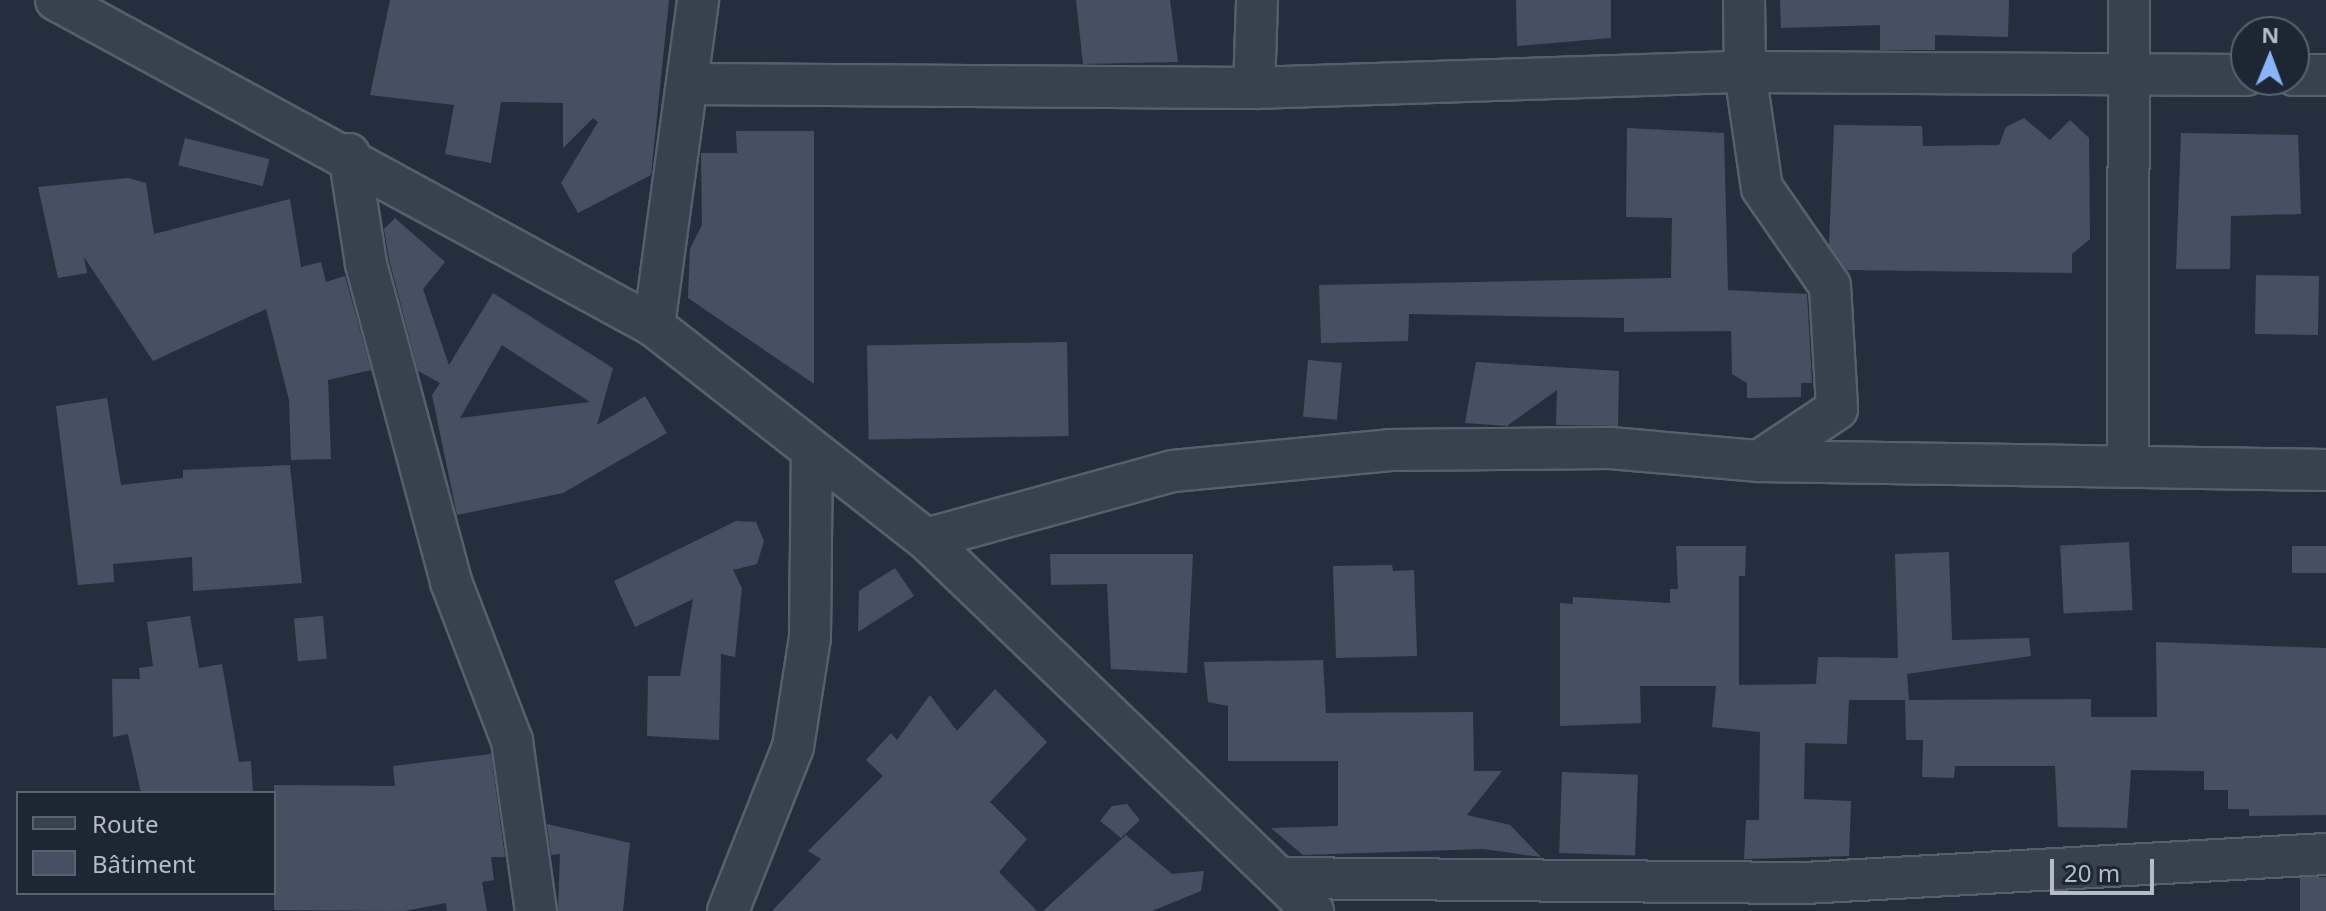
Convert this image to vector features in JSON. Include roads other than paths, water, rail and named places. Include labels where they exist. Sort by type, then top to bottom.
[{"type":"street","points":[[56,0],[349,154],[654,326],[926,539],[1313,911]]},
{"type":"street","points":[[654,326],[698,0]]},
{"type":"street","points":[[1254,88],[1257,0]]},
{"type":"street","points":[[1744,0],[1745,72],[1762,188],[1830,286],[1837,409],[1759,461]]},
{"type":"street","points":[[2128,467],[2129,0]]},
{"type":"street","points":[[689,84],[1254,88],[1745,72],[2230,75]]},
{"type":"street","points":[[349,154],[366,264],[451,582],[512,741],[536,911]]},
{"type":"street","points":[[926,539],[1173,471],[1375,451],[1610,448],[1759,461],[2326,470]]},
{"type":"street","points":[[728,911],[793,747],[810,637],[812,452]]},
{"type":"street","points":[[1280,878],[1805,883],[2326,854]]},
{"type":"street","points":[[1805,883],[1834,911]]}]
